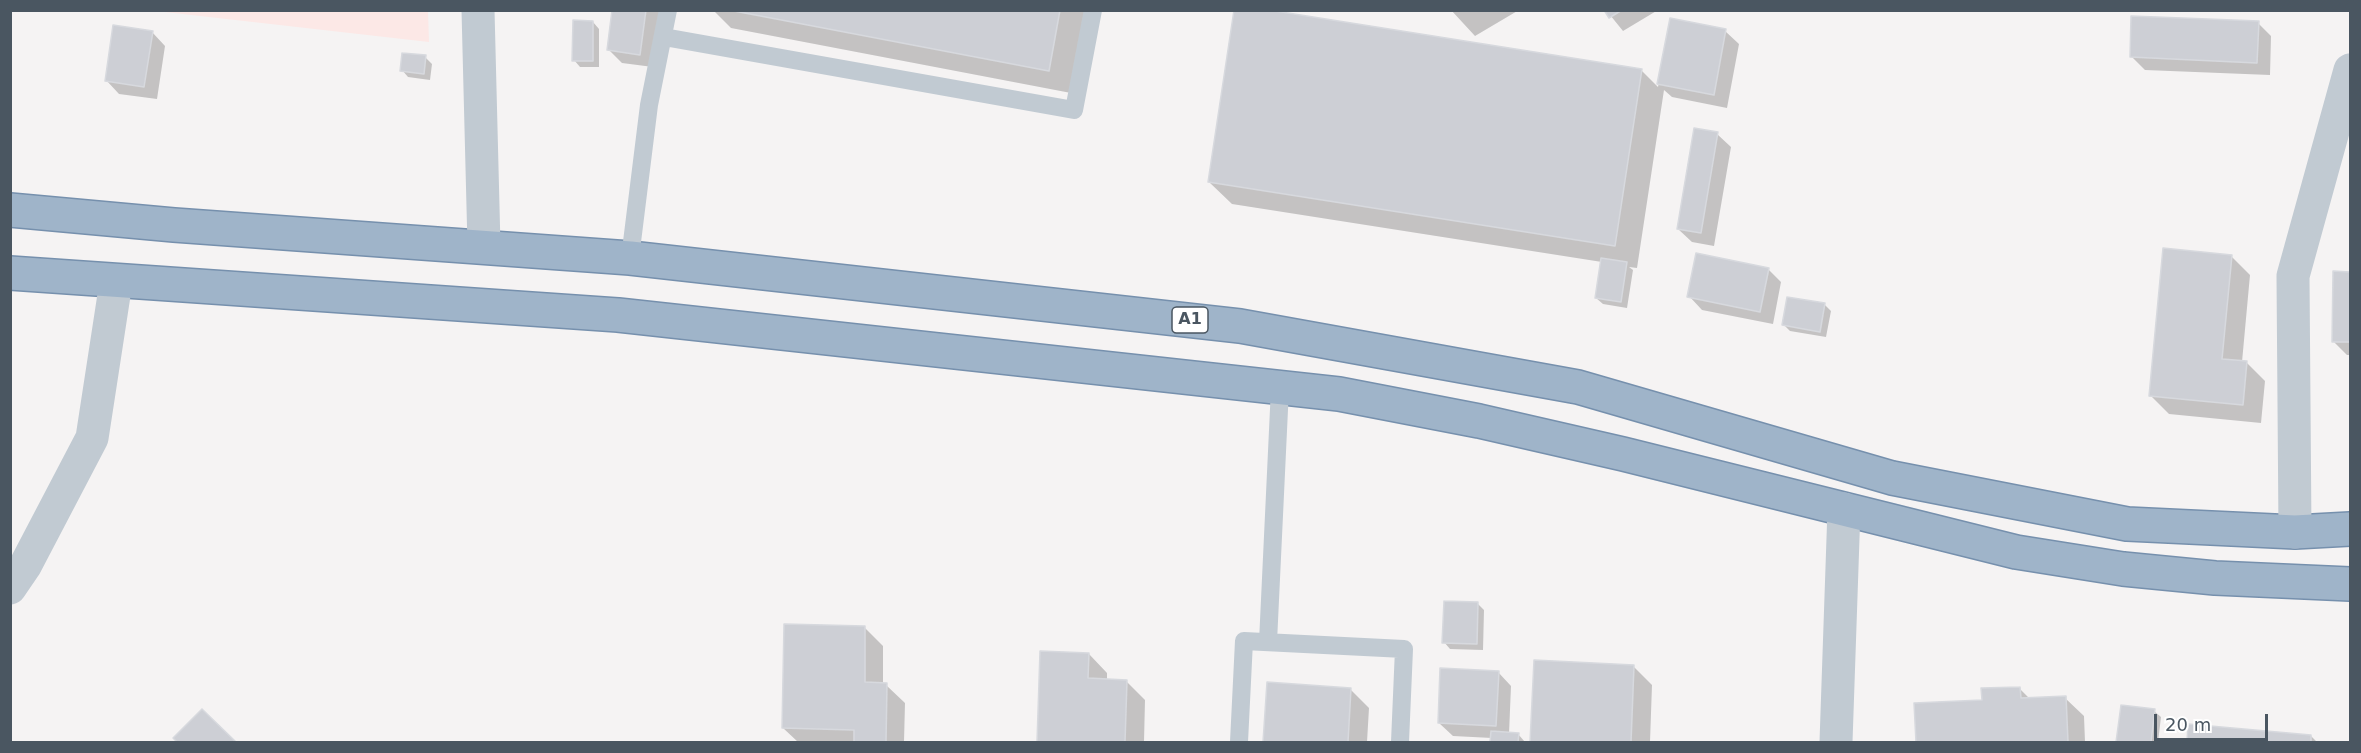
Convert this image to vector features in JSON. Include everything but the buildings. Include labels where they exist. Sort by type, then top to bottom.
[{"type":"highway","name":"A1","points":[[10,210],[174,225],[630,258],[1240,326],[1578,387],[1892,478],[2127,524],[2295,532],[2350,529]]},
{"type":"highway","points":[[10,273],[618,315],[1339,394],[1479,421],[1844,508],[2016,552],[2123,569],[2216,578],[2350,584]]},
{"type":"street","points":[[478,10],[484,246]]},
{"type":"street","points":[[2295,532],[2293,276],[2350,69]]},
{"type":"street","points":[[10,588],[25,566],[92,438],[116,282]]},
{"type":"street","points":[[1836,742],[1844,508]]},
{"type":"lane","points":[[630,258],[649,105],[668,10]]},
{"type":"lane","points":[[664,36],[1074,110],[1093,10]]},
{"type":"lane","points":[[1268,642],[1280,388]]},
{"type":"lane","points":[[1239,742],[1244,641],[1404,649],[1400,742]]},
{"type":"shaded area","points":[[156,11],[428,11],[429,42]]}]
